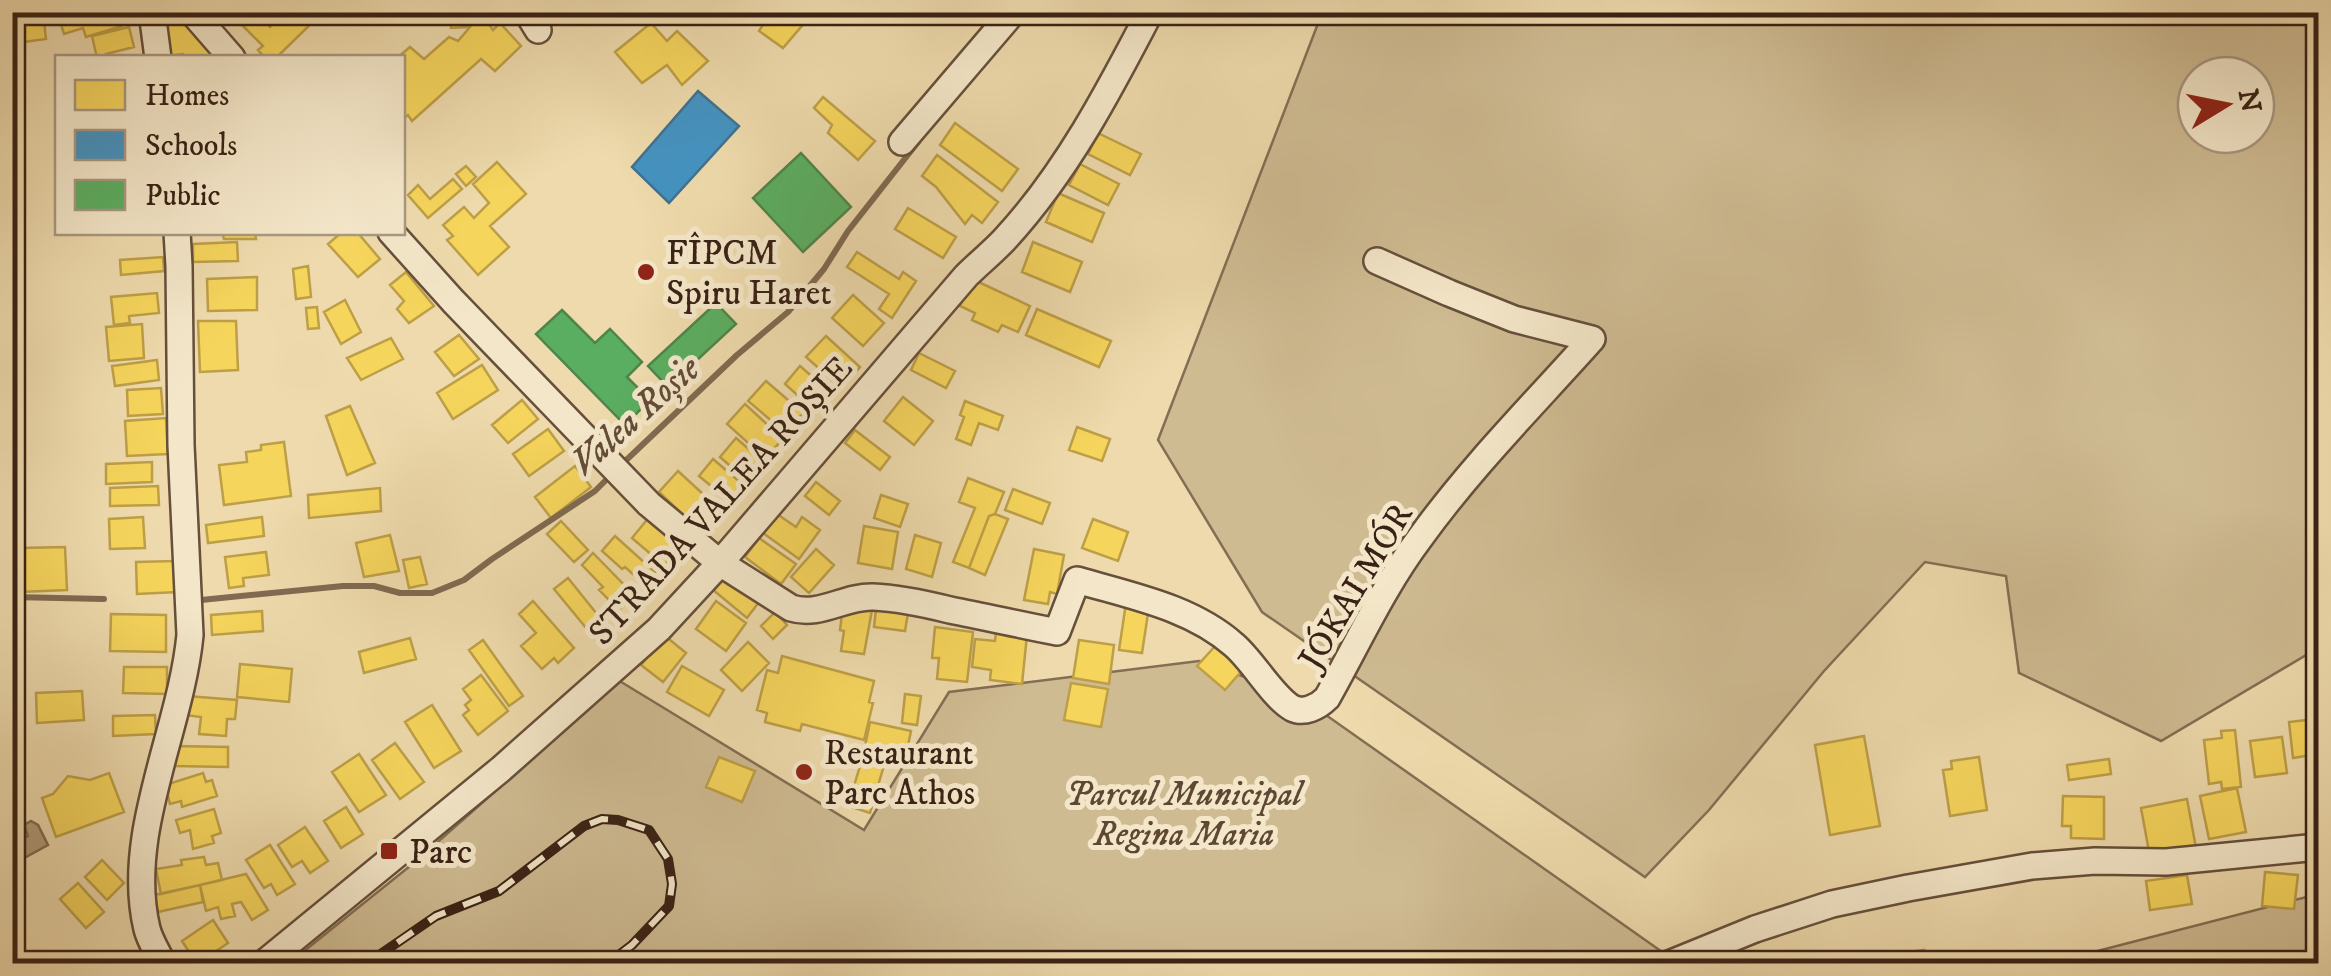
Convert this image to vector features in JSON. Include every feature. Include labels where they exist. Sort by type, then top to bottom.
[{"type":"street","points":[[152,12],[158,55]]},
{"type":"street","points":[[192,12],[229,55]]},
{"type":"street","points":[[902,142],[1013,12]]},
{"type":"street","name":"STRADA VALEA ROȘIE","points":[[263,964],[501,770],[659,629],[966,276],[1034,204],[1110,88],[1150,12]]},
{"type":"street","points":[[163,964],[147,933],[140,886],[145,836],[190,635],[176,235]]},
{"type":"street","points":[[394,235],[614,468],[650,504],[720,562]]},
{"type":"street","name":"JÓKAI MÓR","points":[[720,562],[803,612],[872,597],[1056,632],[1077,580],[1170,607],[1216,629],[1287,704],[1300,710],[1313,708],[1328,698],[1419,538],[1592,339],[1514,319],[1377,261]]},
{"type":"street","points":[[1669,964],[1755,929],[1832,904],[1924,885],[2032,866],[2166,862],[2318,846]]},
{"type":"green space","points":[[1322,13],[2318,13],[2318,648],[2161,741],[2019,673],[2006,576],[1925,562],[1824,671],[1709,810],[1645,877],[1262,612],[1158,440]]},
{"type":"green space","name":"Parcul Municipal Regina Maria","points":[[1199,661],[1299,696],[1675,961],[288,964],[415,862],[618,680],[864,830],[949,692]]},
{"type":"green space","points":[[2318,894],[2318,963],[2051,963]]},
{"type":"shaded area","points":[[31,821],[38,825],[48,845],[24,858],[14,854],[14,844],[28,836],[24,825]]},
{"type":"building: Homes","points":[[12,12],[43,12],[46,39],[16,43]]},
{"type":"building: Homes","points":[[57,12],[118,12],[122,26],[86,37],[83,28],[64,34]]},
{"type":"building: Homes","points":[[285,12],[323,12],[279,55],[262,55],[258,50],[263,46],[243,26],[257,13],[270,27]]},
{"type":"building: Homes","points":[[449,12],[491,12],[494,18],[488,23],[493,30],[500,23],[521,46],[495,71],[481,59],[412,121],[408,115],[405,118],[405,55],[401,55],[410,47],[424,59],[449,37],[458,41],[470,27],[451,28],[454,13]]},
{"type":"building: Homes","points":[[765,12],[796,12],[806,21],[783,48],[759,31],[768,17]]},
{"type":"building: Homes","points":[[183,16],[213,55],[166,55],[160,21]]},
{"type":"building: Homes","points":[[651,23],[667,41],[677,31],[708,61],[682,85],[667,65],[642,83],[615,52]]},
{"type":"building: Homes","points":[[129,27],[134,47],[96,55],[92,36]]},
{"type":"building: Homes","points":[[823,97],[875,141],[858,160],[828,133],[832,125],[814,108]]},
{"type":"building: Homes","points":[[955,123],[1018,169],[1002,191],[940,145]]},
{"type":"building: Homes","points":[[1098,133],[1141,154],[1130,175],[1088,154]]},
{"type":"building: Homes","points":[[937,155],[998,202],[982,223],[972,215],[965,224],[936,187],[922,176]]},
{"type":"building: Homes","points":[[497,162],[526,194],[490,226],[509,247],[478,275],[447,240],[453,236],[443,225],[464,207],[474,218],[489,203],[473,184]]},
{"type":"building: Homes","points":[[1080,164],[1119,184],[1108,205],[1069,185]]},
{"type":"building: Homes","points":[[466,166],[476,177],[466,186],[456,174]]},
{"type":"building: Homes","points":[[453,179],[462,189],[428,218],[408,195],[418,185],[430,199]]},
{"type":"building: Homes","points":[[1058,193],[1104,213],[1092,242],[1046,222]]},
{"type":"building: Homes","points":[[908,208],[956,237],[943,258],[895,229]]},
{"type":"building: Homes","points":[[223,235],[255,235],[256,239],[224,239]]},
{"type":"building: Homes","points":[[338,235],[360,235],[380,259],[358,277],[328,244]]},
{"type":"building: Homes","points":[[237,242],[238,261],[193,262],[193,244]]},
{"type":"building: Homes","points":[[1033,242],[1082,262],[1070,292],[1022,272]]},
{"type":"building: Homes","points":[[857,252],[899,279],[903,272],[916,281],[892,318],[879,309],[889,294],[847,267]]},
{"type":"building: Homes","points":[[163,257],[164,271],[121,275],[120,260]]},
{"type":"building: Homes","points":[[308,266],[311,297],[296,299],[293,269]]},
{"type":"building: Homes","points":[[406,272],[434,306],[409,323],[397,309],[404,301],[390,285]]},
{"type":"building: Homes","points":[[257,277],[257,310],[208,311],[207,279]]},
{"type":"building: Homes","points":[[972,279],[1030,306],[1018,332],[1002,325],[998,332],[972,320],[975,313],[960,306]]},
{"type":"building: Homes","points":[[157,293],[159,313],[129,316],[130,323],[114,325],[111,297]]},
{"type":"building: Homes","points":[[853,295],[884,323],[863,346],[832,318]]},
{"type":"building: Homes","points":[[345,300],[361,332],[341,344],[324,312]]},
{"type":"building: Homes","points":[[317,307],[319,328],[308,329],[306,308]]},
{"type":"building: Homes","points":[[1037,309],[1111,341],[1099,367],[1026,335]]},
{"type":"building: Homes","points":[[198,321],[236,321],[238,370],[200,372]]},
{"type":"building: Homes","points":[[142,324],[144,358],[109,361],[106,327]]},
{"type":"building: Homes","points":[[459,335],[479,359],[454,376],[435,352]]},
{"type":"building: Homes","points":[[826,336],[860,367],[841,388],[806,357]]},
{"type":"building: Homes","points":[[391,338],[403,359],[361,380],[347,358]]},
{"type":"building: Homes","points":[[919,353],[955,371],[946,388],[911,370]]},
{"type":"building: Homes","points":[[157,360],[159,380],[115,386],[112,366]]},
{"type":"building: Homes","points":[[482,365],[498,390],[453,419],[437,393]]},
{"type":"building: Homes","points":[[800,366],[831,393],[815,411],[785,384]]},
{"type":"building: Homes","points":[[766,381],[803,413],[786,433],[748,401]]},
{"type":"building: Homes","points":[[161,388],[163,414],[128,416],[127,390]]},
{"type":"building: Homes","points":[[903,397],[933,421],[914,445],[884,421]]},
{"type":"building: Homes","points":[[522,400],[538,419],[508,443],[492,425]]},
{"type":"building: Homes","points":[[965,401],[1003,416],[998,430],[979,423],[971,445],[956,439]]},
{"type":"building: Homes","points":[[745,404],[783,439],[765,458],[727,424]]},
{"type":"building: Homes","points":[[350,406],[375,463],[347,475],[326,416]]},
{"type":"building: Homes","points":[[166,418],[168,454],[127,456],[125,421]]},
{"type":"building: Homes","points":[[1077,427],[1110,439],[1102,461],[1069,450]]},
{"type":"building: Homes","points":[[548,429],[564,451],[529,476],[513,454]]},
{"type":"building: Homes","points":[[855,430],[890,457],[880,470],[845,443]]},
{"type":"building: Homes","points":[[736,438],[767,465],[751,484],[720,457]]},
{"type":"building: Homes","points":[[284,442],[291,496],[224,505],[219,465],[247,462],[246,452]]},
{"type":"building: Homes","points":[[713,459],[748,489],[734,505],[699,476]]},
{"type":"building: Homes","points":[[152,462],[152,482],[106,484],[106,464]]},
{"type":"building: Homes","points":[[575,466],[591,487],[551,518],[535,497]]},
{"type":"building: Homes","points":[[678,471],[715,505],[702,519],[698,515],[691,522],[659,492]]},
{"type":"building: Homes","points":[[968,478],[1004,492],[995,514],[989,516],[969,568],[953,562],[975,508],[959,502]]},
{"type":"building: Homes","points":[[816,482],[840,501],[829,515],[805,496]]},
{"type":"building: Homes","points":[[158,486],[159,505],[110,506],[110,488]]},
{"type":"building: Homes","points":[[380,488],[381,511],[309,518],[308,495]]},
{"type":"building: Homes","points":[[1013,489],[1050,503],[1042,524],[1005,510]]},
{"type":"building: Homes","points":[[881,495],[908,504],[900,527],[874,518]]},
{"type":"building: Homes","points":[[777,514],[796,527],[802,517],[820,530],[799,559],[763,533]]},
{"type":"building: Homes","points":[[650,516],[683,543],[660,566],[632,538]]},
{"type":"building: Homes","points":[[989,516],[1008,519],[985,575],[969,568]]},
{"type":"building: Homes","points":[[143,517],[145,548],[110,549],[109,519]]},
{"type":"building: Homes","points":[[262,517],[264,536],[208,543],[206,525]]},
{"type":"building: Homes","points":[[1093,519],[1128,532],[1118,561],[1082,548]]},
{"type":"building: Homes","points":[[561,521],[588,550],[574,562],[547,534]]},
{"type":"building: Homes","points":[[864,526],[898,532],[892,569],[858,563]]},
{"type":"building: Homes","points":[[390,535],[399,571],[364,577],[356,543]]},
{"type":"building: Homes","points":[[915,535],[941,543],[932,577],[906,569]]},
{"type":"building: Homes","points":[[615,536],[655,572],[644,584],[602,551]]},
{"type":"building: Homes","points":[[759,538],[796,564],[781,584],[745,557]]},
{"type":"building: Homes","points":[[65,547],[67,590],[20,592],[19,548]]},
{"type":"building: Homes","points":[[816,549],[834,565],[809,593],[791,577]]},
{"type":"building: Homes","points":[[1034,549],[1064,555],[1057,594],[1050,592],[1048,604],[1024,600]]},
{"type":"building: Homes","points":[[266,552],[269,575],[243,578],[244,586],[229,588],[225,557]]},
{"type":"building: Homes","points":[[593,553],[634,595],[621,608],[599,590],[603,587],[582,565]]},
{"type":"building: Homes","points":[[420,557],[427,584],[409,588],[403,560]]},
{"type":"building: Homes","points":[[176,561],[178,592],[137,594],[136,562]]},
{"type":"building: Homes","points":[[726,571],[762,598],[747,618],[712,589]]},
{"type":"building: Homes","points":[[568,578],[609,629],[596,640],[554,589]]},
{"type":"building: Homes","points":[[533,601],[574,648],[558,663],[554,658],[542,669],[521,646],[536,633],[519,614]]},
{"type":"building: Homes","points":[[716,601],[746,623],[726,651],[696,629]]},
{"type":"building: Homes","points":[[1126,603],[1149,607],[1142,653],[1119,650]]},
{"type":"building: Homes","points":[[843,606],[872,610],[864,654],[841,651]]},
{"type":"building: Homes","points":[[876,609],[908,613],[905,631],[874,627]]},
{"type":"building: Homes","points":[[262,611],[263,631],[212,635],[211,615]]},
{"type":"building: Homes","points":[[775,612],[787,625],[773,639],[761,626]]},
{"type":"building: Homes","points":[[111,614],[166,615],[166,652],[110,651]]},
{"type":"building: Homes","points":[[935,627],[973,632],[967,682],[937,679],[939,658],[932,658]]},
{"type":"building: Homes","points":[[996,631],[1027,635],[1022,684],[990,680],[991,670],[972,667],[975,639],[995,641]]},
{"type":"building: Homes","points":[[664,635],[686,653],[663,682],[641,665]]},
{"type":"building: Homes","points":[[410,638],[416,659],[364,673],[359,652]]},
{"type":"building: Homes","points":[[483,640],[523,696],[509,706],[469,650]]},
{"type":"building: Homes","points":[[1079,640],[1114,645],[1109,684],[1073,678]]},
{"type":"building: Homes","points":[[748,642],[769,663],[742,691],[721,670]]},
{"type":"building: Homes","points":[[1218,643],[1245,667],[1225,690],[1197,666]]},
{"type":"building: Homes","points":[[782,656],[874,681],[864,740],[802,724],[800,731],[765,722],[767,713],[757,710],[767,670],[778,673]]},
{"type":"building: Homes","points":[[21,661],[23,710],[12,712],[12,662]]},
{"type":"building: Homes","points":[[240,664],[292,669],[289,702],[237,697]]},
{"type":"building: Homes","points":[[682,666],[724,690],[709,716],[667,692]]},
{"type":"building: Homes","points":[[124,667],[167,667],[167,694],[123,693]]},
{"type":"building: Homes","points":[[481,675],[508,711],[478,735],[463,715],[471,700],[463,689]]},
{"type":"building: Homes","points":[[1071,683],[1108,689],[1101,727],[1064,720]]},
{"type":"building: Homes","points":[[82,691],[84,720],[37,723],[36,693]]},
{"type":"building: Homes","points":[[905,694],[921,696],[917,725],[902,723]]},
{"type":"building: Homes","points":[[187,696],[237,700],[235,719],[227,719],[226,736],[199,734],[201,717],[185,715]]},
{"type":"building: Homes","points":[[432,705],[461,751],[434,768],[405,722]]},
{"type":"building: Homes","points":[[155,715],[156,734],[113,736],[113,716]]},
{"type":"building: Homes","points":[[2307,720],[2312,755],[2293,758],[2289,722]]},
{"type":"building: Homes","points":[[870,722],[911,731],[905,760],[864,751]]},
{"type":"building: Homes","points":[[2235,730],[2241,787],[2222,789],[2221,782],[2209,784],[2204,740],[2222,738],[2221,731]]},
{"type":"building: Homes","points":[[1864,736],[1880,826],[1830,835],[1815,745]]},
{"type":"building: Homes","points":[[2282,737],[2287,773],[2255,777],[2250,741]]},
{"type":"building: Homes","points":[[395,743],[424,782],[400,799],[372,760]]},
{"type":"building: Homes","points":[[175,746],[228,747],[228,767],[175,766]]},
{"type":"building: Homes","points":[[359,754],[386,795],[359,812],[332,772]]},
{"type":"building: Homes","points":[[863,756],[885,762],[870,813],[848,806]]},
{"type":"building: Homes","points":[[719,757],[755,771],[742,802],[706,787]]},
{"type":"building: Homes","points":[[1979,757],[1987,810],[1950,816],[1943,770],[1952,769],[1951,761]]},
{"type":"building: Homes","points":[[2109,759],[2111,774],[2069,780],[2067,765]]},
{"type":"building: Homes","points":[[109,773],[124,812],[56,837],[42,798],[53,794],[68,776],[90,780]]},
{"type":"building: Homes","points":[[203,773],[206,782],[212,780],[217,796],[182,807],[181,801],[170,804],[165,785]]},
{"type":"building: Homes","points":[[2237,788],[2246,832],[2209,839],[2200,796]]},
{"type":"building: Homes","points":[[2063,796],[2104,797],[2104,839],[2071,838],[2071,826],[2062,826]]},
{"type":"building: Homes","points":[[2187,799],[2196,848],[2150,857],[2141,808]]},
{"type":"building: Homes","points":[[346,807],[363,834],[341,848],[324,821]]},
{"type":"building: Homes","points":[[214,809],[221,833],[212,836],[214,843],[193,849],[190,830],[180,833],[176,820]]},
{"type":"building: Homes","points":[[305,827],[328,861],[310,873],[302,861],[292,867],[278,845]]},
{"type":"building: Homes","points":[[270,845],[295,884],[277,895],[271,884],[264,888],[246,860]]},
{"type":"building: Homes","points":[[204,857],[206,865],[218,863],[222,880],[161,894],[156,869]]},
{"type":"building: Homes","points":[[102,860],[124,883],[107,900],[85,877]]},
{"type":"building: Homes","points":[[2265,872],[2298,875],[2294,909],[2262,906]]},
{"type":"building: Homes","points":[[246,874],[268,910],[252,920],[241,902],[232,904],[235,916],[221,919],[218,907],[206,911],[200,885]]},
{"type":"building: Homes","points":[[2187,875],[2192,904],[2150,910],[2146,881]]},
{"type":"building: Homes","points":[[78,883],[104,912],[86,928],[60,899]]},
{"type":"building: Homes","points":[[200,885],[203,902],[158,912],[154,895]]},
{"type":"building: Homes","points":[[213,920],[228,943],[197,964],[182,941]]},
{"type":"building: Homes","points":[[1924,950],[1926,964],[1888,964],[1886,955]]},
{"type":"building: Homes","points":[[679,953],[693,957],[696,964],[670,964]]},
{"type":"building: Schools","points":[[698,91],[739,126],[669,203],[632,167]]},
{"type":"building: Public","points":[[801,153],[851,207],[803,252],[753,198]]},
{"type":"building: Public","points":[[716,303],[736,324],[668,387],[648,366]]},
{"type":"building: Public","points":[[562,310],[595,343],[610,329],[642,362],[627,377],[650,400],[625,425],[536,334]]},
{"type":"waterway","name":"Valea Roșie","points":[[620,466],[788,312],[918,142]]},
{"type":"waterway","name":"Valea Roșie","points":[[201,600],[343,586],[432,593],[464,580],[595,491],[611,475]]},
{"type":"waterway","name":"Valea Roșie","points":[[12,597],[104,599]]},
{"type":"railway","points":[[366,964],[436,916],[499,891],[584,826],[602,819],[649,830],[668,859],[672,884],[669,906],[632,945],[607,964]]},
{"type":"place","name":"FÎPCM Spiru Haret","points":[[646,272]]},
{"type":"place","name":"Restaurant Parc Athos","points":[[804,772]]},
{"type":"place","name":"Parc","points":[[389,851]]}]
